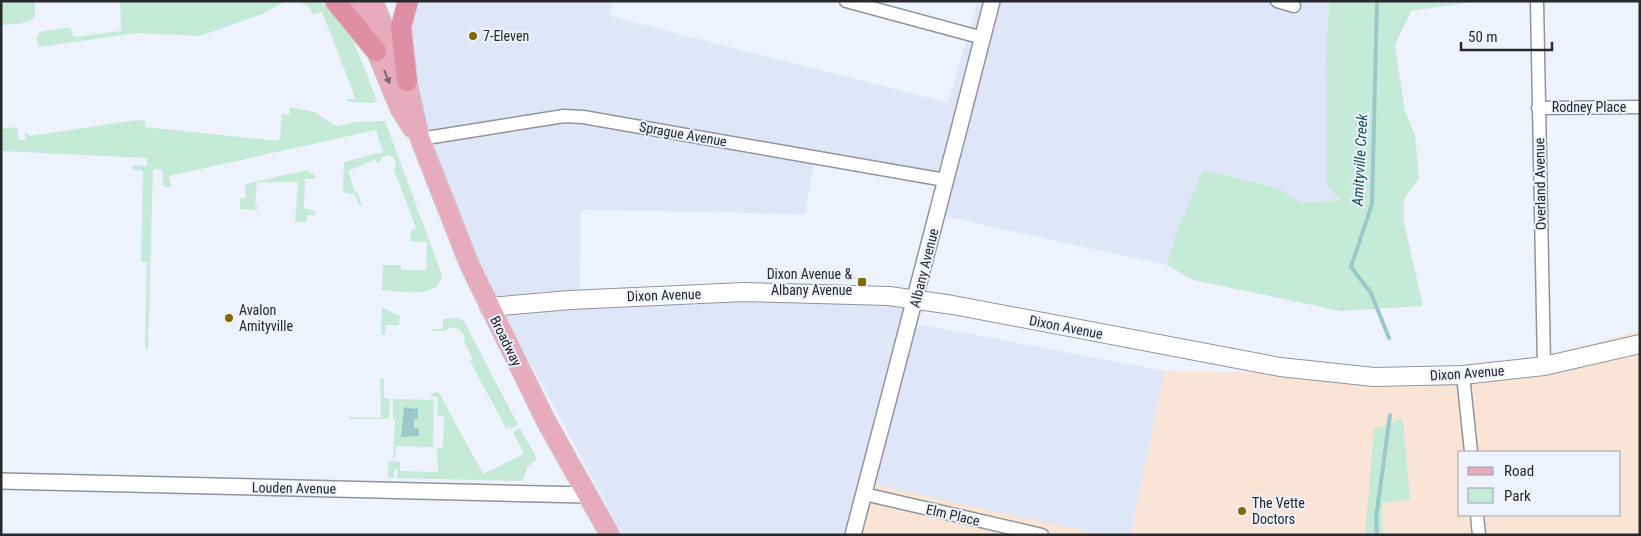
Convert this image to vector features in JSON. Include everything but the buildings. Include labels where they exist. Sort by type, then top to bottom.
[{"type":"highway","points":[[335,1],[376,51]]},
{"type":"highway","points":[[407,81],[401,27],[408,1]]},
{"type":"main road","name":"Broadway","points":[[352,1],[400,108],[420,140]]},
{"type":"main road","name":"Broadway","points":[[373,1],[407,81],[420,140],[470,266],[546,421],[610,535]]},
{"type":"main road","name":"Dixon Avenue","points":[[489,307],[587,299],[765,291],[889,296],[1280,367],[1374,377],[1463,375],[1544,366],[1640,344]]},
{"type":"street","points":[[846,1],[982,38]]},
{"type":"street","name":"Albany Avenue","points":[[853,535],[917,300],[945,180],[992,1]]},
{"type":"street","points":[[1277,1],[1294,6]]},
{"type":"street","name":"Overland Avenue","points":[[1537,1],[1544,366]]},
{"type":"street","name":"Rodney Place","points":[[1538,108],[1640,107]]},
{"type":"street","name":"Sprague Avenue","points":[[420,140],[564,116],[583,116],[945,180]]},
{"type":"street","points":[[1463,375],[1471,451]]},
{"type":"street","name":"Louden Avenue","points":[[1,481],[586,494]]},
{"type":"street","name":"Elm Place","points":[[864,494],[1042,535]]},
{"type":"street","points":[[1477,516],[1479,535]]},
{"type":"shaded area","points":[[417,1],[613,1],[610,16],[948,103],[978,1],[1329,1],[1326,58],[1341,200],[1301,203],[1280,189],[1176,234],[1167,265],[942,216],[950,188],[814,164],[805,214],[581,210],[580,292],[914,295],[907,322],[1165,371],[1131,535],[623,535],[493,294],[424,132],[410,13]]},
{"type":"shaded area","points":[[1640,331],[1640,535],[1383,535],[1382,503],[1410,499],[1403,418],[1381,427],[1365,535],[1131,535],[1165,371],[1412,375],[1485,372]]},
{"type":"shaded area","points":[[404,407],[414,409],[418,407],[418,419],[414,419],[414,428],[419,429],[419,436],[401,437]]},
{"type":"shaded area","points":[[863,482],[1102,535],[848,535]]},
{"type":"green space","points":[[1,1],[35,1],[35,16],[24,23],[1,25]]},
{"type":"green space","points":[[120,1],[286,1],[262,14],[200,36],[137,33],[39,47],[36,38],[40,32],[70,27],[74,37],[121,31]]},
{"type":"green space","points":[[299,1],[319,2],[339,18],[355,45],[377,100],[374,103],[348,102],[346,99],[355,99],[354,94],[322,12],[313,14],[310,8]]},
{"type":"green space","points":[[1329,1],[1479,1],[1411,11],[1395,45],[1405,111],[1415,135],[1419,178],[1404,199],[1404,223],[1423,306],[1341,311],[1193,280],[1167,265],[1176,234],[1203,170],[1280,189],[1301,203],[1341,200],[1327,186],[1326,58]]},
{"type":"green space","points":[[290,107],[315,112],[336,126],[356,122],[385,121],[442,275],[439,283],[434,288],[418,292],[382,290],[383,265],[401,265],[401,270],[426,270],[427,242],[410,241],[411,231],[416,228],[394,170],[396,164],[394,158],[388,155],[382,157],[379,163],[377,163],[376,159],[348,171],[355,192],[357,192],[362,205],[359,205],[355,195],[343,192],[344,162],[383,152],[376,130],[169,176],[171,186],[166,188],[163,185],[162,170],[153,169],[148,349],[145,349],[147,262],[141,262],[143,171],[132,168],[135,165],[147,166],[147,158],[1,151],[1,129],[17,127],[19,140],[26,140],[25,132],[30,136],[137,120],[145,121],[145,127],[277,141],[280,139],[282,114],[289,115]]},
{"type":"green space","points":[[307,170],[315,176],[314,179],[305,179],[304,208],[315,211],[315,215],[307,215],[307,222],[295,222],[298,182],[257,182],[255,204],[257,205],[257,210],[240,209],[240,199],[246,197],[245,184]]},
{"type":"green space","points":[[382,307],[400,316],[399,325],[386,325],[385,335],[381,335]]},
{"type":"green space","points":[[457,318],[464,321],[518,425],[511,429],[510,427],[506,428],[470,361],[473,359],[464,342],[465,337],[460,330],[452,327],[444,331],[432,331],[432,329],[443,329],[443,319]]},
{"type":"green space","points":[[380,378],[384,379],[384,398],[390,399],[389,419],[350,419],[350,417],[381,418]]},
{"type":"green space","points":[[438,391],[483,474],[524,454],[513,432],[520,428],[537,459],[527,467],[523,481],[397,478],[397,469],[394,470],[394,478],[388,478],[388,461],[400,462],[400,471],[438,472],[437,448],[443,448],[444,416],[437,416],[438,397],[431,396],[431,394]]},
{"type":"green space","points":[[393,399],[434,400],[433,447],[396,446],[395,458],[393,458],[395,419],[393,419]]},
{"type":"green space","points":[[1403,418],[1410,500],[1382,503],[1383,535],[1365,535],[1374,428]]},
{"type":"waterway","name":"Amityville Creek","points":[[1377,1],[1372,204],[1351,267],[1371,293],[1389,338]]},
{"type":"waterway","name":"Amityville Creek","points":[[1377,535],[1376,518],[1390,415]]},
{"type":"place","name":"7-Eleven","points":[[473,36]]},
{"type":"place","name":"Dixon Avenue & Albany Avenue","points":[[862,282]]},
{"type":"place","name":"Avalon Amityville","points":[[229,318]]},
{"type":"place","name":"The Vette Doctors","points":[[1242,511]]}]
